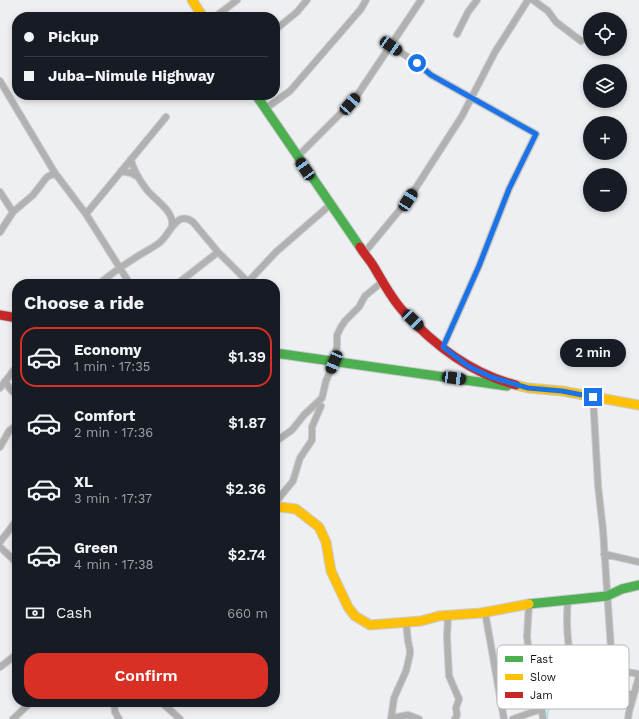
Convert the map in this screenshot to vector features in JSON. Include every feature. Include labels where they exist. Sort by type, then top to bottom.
[{"type":"main road","points":[[192,0],[200,12]]},
{"type":"main road","points":[[259,100],[402,310],[435,341],[468,366],[491,377],[528,388]]},
{"type":"main road","points":[[0,315],[12,317]]},
{"type":"main road","points":[[280,354],[528,388],[562,391],[639,405]]},
{"type":"main road","points":[[280,508],[296,509],[320,527],[326,542],[331,571],[348,607],[356,616],[370,625],[421,621],[439,616],[485,612],[529,604],[607,596],[622,589],[638,588]]},
{"type":"street","points":[[222,12],[237,0]]},
{"type":"street","points":[[280,26],[297,12],[306,0]]},
{"type":"street","points":[[280,98],[290,91],[361,9],[366,0]]},
{"type":"street","points":[[297,157],[356,97],[391,46],[410,14],[421,0]]},
{"type":"street","points":[[457,34],[468,12],[477,0]]},
{"type":"street","points":[[364,253],[408,200],[462,116],[495,52],[528,0]]},
{"type":"street","points":[[533,0],[548,10],[556,22],[581,41]]},
{"type":"street","points":[[391,46],[417,63],[431,75],[536,134],[509,189],[479,266],[443,347]]},
{"type":"street","points":[[0,81],[55,173],[86,214],[127,279]]},
{"type":"street","points":[[265,109],[278,100]]},
{"type":"street","points":[[86,214],[166,117]]},
{"type":"street","points":[[106,279],[160,242],[170,230],[172,225],[172,218],[152,196],[138,177],[132,165],[131,159]]},
{"type":"street","points":[[121,171],[131,173],[138,177]]},
{"type":"street","points":[[0,232],[13,212],[33,195],[47,176],[55,173]]},
{"type":"street","points":[[0,192],[13,212]]},
{"type":"street","points":[[251,279],[276,252],[330,205]]},
{"type":"street","points":[[167,211],[193,222],[243,279]]},
{"type":"street","points":[[172,225],[184,218]]},
{"type":"street","points":[[183,279],[218,252]]},
{"type":"street","points":[[280,438],[292,430],[304,415],[321,400],[326,381],[334,362],[337,346],[337,335],[341,327],[359,307],[365,296],[382,282]]},
{"type":"street","points":[[0,388],[12,372]]},
{"type":"street","points":[[5,381],[12,391]]},
{"type":"street","points":[[593,396],[598,485],[610,645]]},
{"type":"street","points":[[280,497],[293,480],[300,458],[312,440],[312,427],[321,406]]},
{"type":"street","points":[[0,447],[3,436],[12,428]]},
{"type":"street","points":[[0,542],[12,526]]},
{"type":"street","points":[[0,547],[12,558]]},
{"type":"street","points":[[604,554],[639,562]]},
{"type":"street","points":[[568,600],[567,624],[570,645]]},
{"type":"street","points":[[528,645],[527,636],[529,604]]},
{"type":"street","points":[[485,612],[497,680]]},
{"type":"street","points":[[448,616],[447,637],[449,676],[459,699],[455,719]]},
{"type":"street","points":[[406,622],[410,654],[406,671],[394,698],[391,718],[408,716],[419,719]]},
{"type":"street","points":[[0,667],[12,658]]},
{"type":"street","points":[[628,719],[639,675],[629,673]]},
{"type":"street","points":[[629,694],[634,694]]},
{"type":"street","points":[[13,719],[26,707]]},
{"type":"street","points":[[114,707],[115,712],[119,719]]},
{"type":"street","points":[[167,707],[180,719]]},
{"type":"street","points":[[502,709],[504,719]]},
{"type":"street","points":[[513,719],[541,709],[543,719]]},
{"type":"waterway","points":[[547,719],[549,709]]},
{"type":"traffic: fast","points":[[259,100],[360,247]]},
{"type":"traffic: fast","points":[[280,354],[507,386]]},
{"type":"traffic: fast","points":[[529,604],[607,596],[622,589],[639,585]]},
{"type":"traffic: slow","points":[[192,0],[200,12]]},
{"type":"traffic: slow","points":[[516,385],[528,388],[562,391],[639,405]]},
{"type":"traffic: slow","points":[[280,507],[296,509],[319,527],[326,542],[331,571],[348,607],[355,616],[370,625],[421,621],[439,616],[481,613],[529,604]]},
{"type":"traffic: jam","points":[[360,247],[395,301],[427,335],[440,346],[469,365],[500,380],[516,385]]},
{"type":"traffic: jam","points":[[0,315],[12,317]]},
{"type":"route","points":[[417,63],[431,75],[536,134],[509,189],[479,266],[443,347],[468,366],[491,377],[528,388],[562,391],[593,397]]}]
